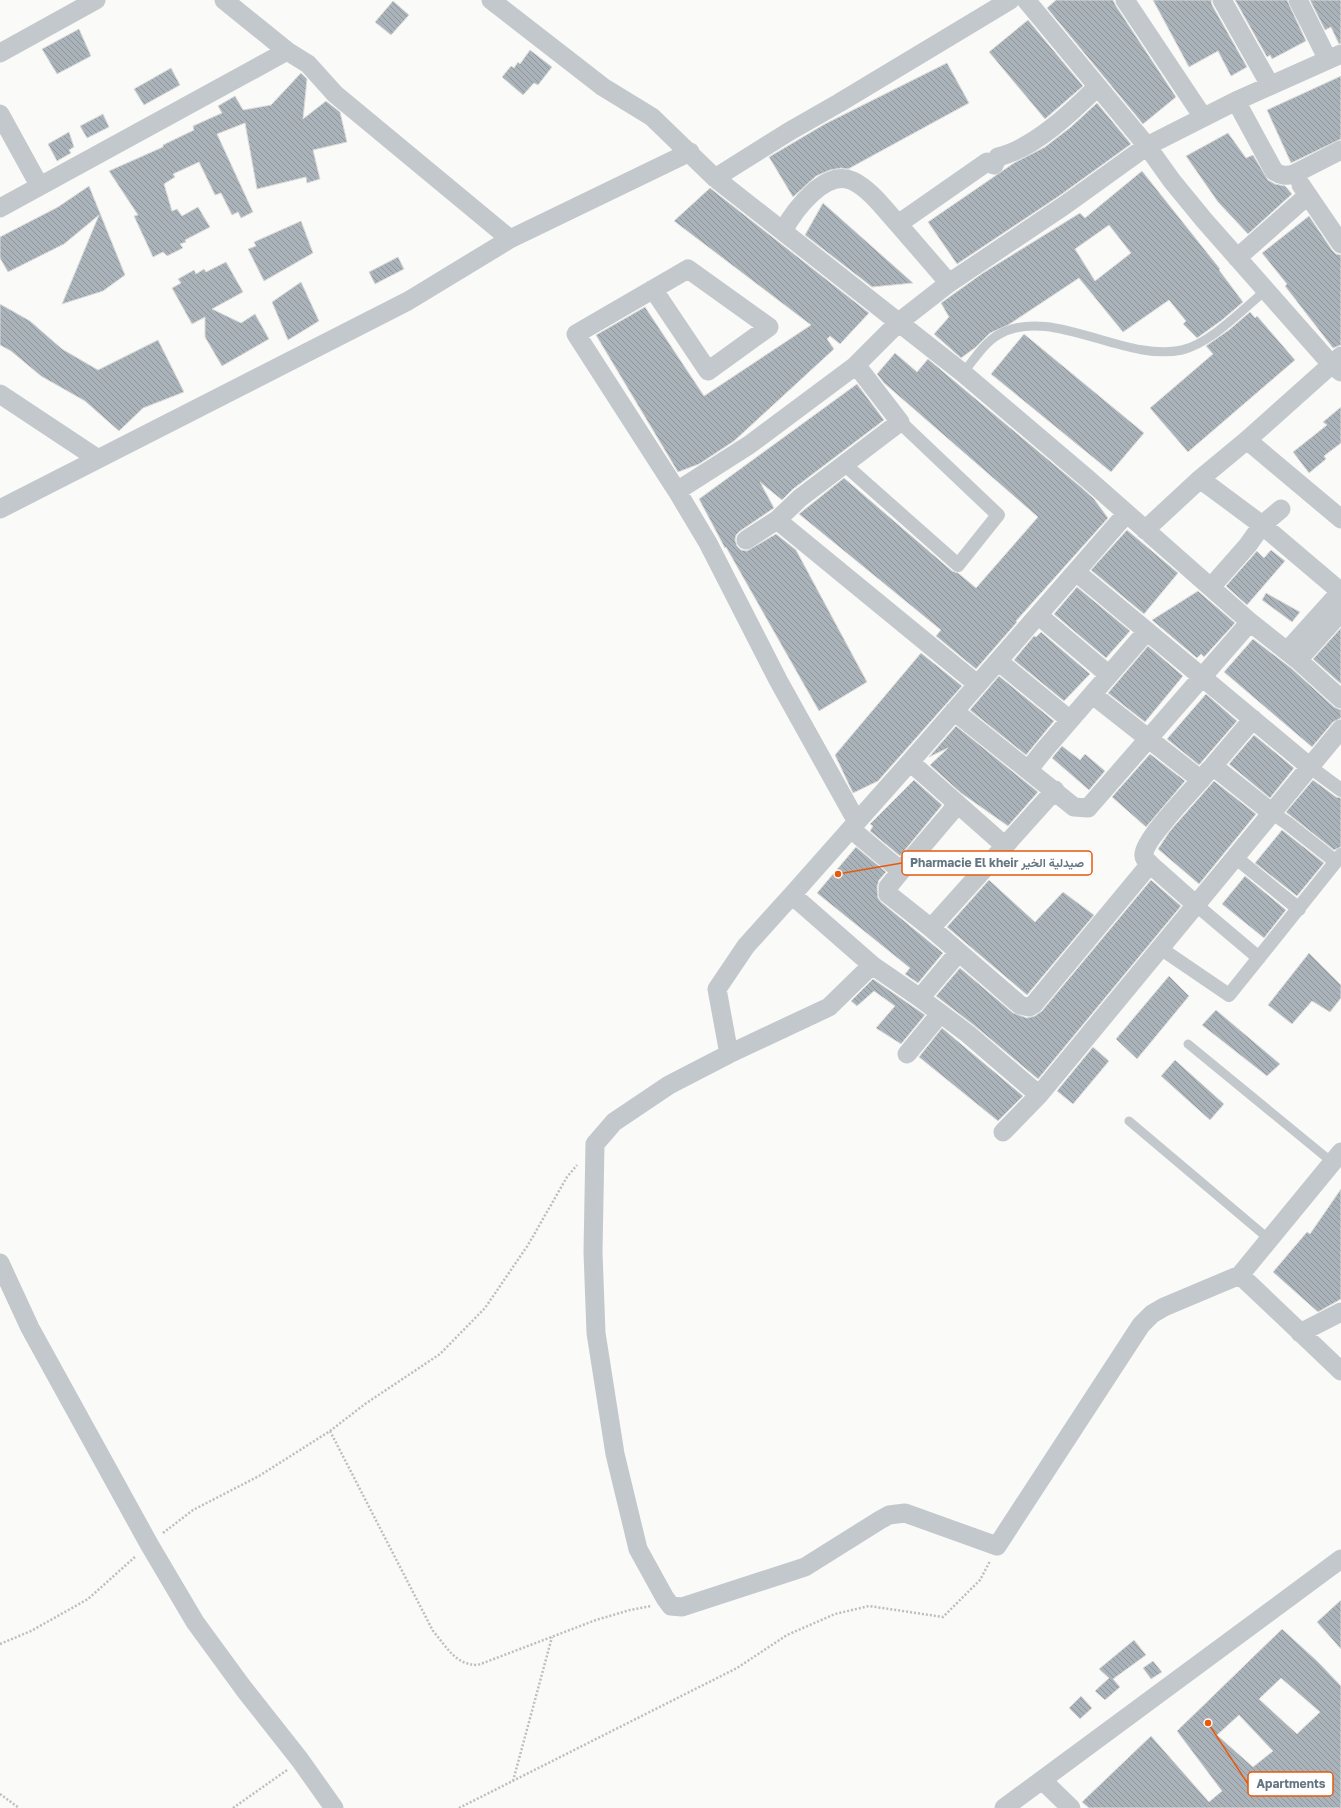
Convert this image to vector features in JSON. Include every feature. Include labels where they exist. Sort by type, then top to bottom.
[{"type":"street","points":[[0,53],[96,0]]},
{"type":"street","points":[[224,0],[287,51],[308,64],[335,94],[510,239]]},
{"type":"street","points":[[490,0],[603,88],[652,117],[690,152],[715,178],[963,373],[1080,472],[1250,622],[1293,656],[1341,699]]},
{"type":"street","points":[[1026,0],[1147,146],[1172,181],[1265,291],[1338,364],[1200,479],[1145,530]]},
{"type":"street","points":[[1125,0],[1203,117]]},
{"type":"street","points":[[1222,0],[1270,85]]},
{"type":"street","points":[[677,491],[749,445],[855,366],[899,322],[949,282],[1065,205],[1147,146],[1236,101],[1334,57],[1298,0]]},
{"type":"street","points":[[715,178],[790,131],[840,103],[1004,1]]},
{"type":"street","points":[[0,208],[39,185],[287,51]]},
{"type":"street","points":[[898,224],[987,162],[994,165],[998,157],[1020,150],[1070,113],[1097,87]]},
{"type":"street","points":[[1236,101],[1274,171],[1279,174],[1285,176],[1294,174],[1341,150]]},
{"type":"street","points":[[0,114],[39,185]]},
{"type":"street","points":[[0,509],[408,301],[510,239],[690,152]]},
{"type":"street","points":[[1294,174],[1339,236]]},
{"type":"street","points":[[783,231],[793,214],[815,191],[826,184],[840,179],[852,181],[865,189],[949,282]]},
{"type":"street","points":[[1237,258],[1308,195]]},
{"type":"street","points":[[653,289],[708,371],[769,327],[688,269],[653,289],[576,334],[677,491],[708,544],[854,826],[902,871]]},
{"type":"street","points":[[844,464],[958,565],[998,515],[900,422],[860,370],[855,366]]},
{"type":"street","points":[[0,394],[98,459]]},
{"type":"street","points":[[746,540],[776,520],[800,498],[900,422]]},
{"type":"street","points":[[1247,440],[1341,519]]},
{"type":"street","points":[[1200,479],[1262,525],[1341,592],[1293,656]]},
{"type":"street","points":[[1211,587],[1248,545],[1262,525],[1280,508]]},
{"type":"street","points":[[729,1054],[717,989],[746,946],[854,826],[1126,514]]},
{"type":"street","points":[[776,520],[977,684]]},
{"type":"street","points":[[1076,572],[1310,768],[1341,790]]},
{"type":"street","points":[[1293,656],[1341,612]]},
{"type":"street","points":[[1038,615],[1109,675]]},
{"type":"street","points":[[954,711],[1074,806],[1088,808],[1250,622]]},
{"type":"street","points":[[1029,769],[1147,631]]},
{"type":"street","points":[[998,661],[1070,720]]},
{"type":"street","points":[[1093,695],[1149,739],[1272,813],[1338,858],[1299,910],[1270,942],[1229,995],[1160,948]]},
{"type":"street","points":[[1253,719],[1151,838],[1144,854],[1145,859],[1150,864],[1259,958]]},
{"type":"street","points":[[1003,1132],[1039,1095],[1195,904],[1341,729]]},
{"type":"street","points":[[910,762],[1004,845]]},
{"type":"street","points":[[931,928],[1055,790]]},
{"type":"street","points":[[957,805],[888,887],[888,894],[931,928],[958,953],[1020,1005],[1031,1006],[1150,864]]},
{"type":"street","points":[[1235,857],[1299,910]]},
{"type":"street","points":[[792,895],[872,965],[920,998],[968,1034],[1039,1095]]},
{"type":"street","points":[[920,998],[958,953]]},
{"type":"street","points":[[872,965],[829,1007],[729,1054],[669,1085],[614,1122],[595,1144],[593,1252],[596,1333],[615,1454],[638,1549],[668,1603],[676,1607],[682,1607],[805,1567],[880,1520],[897,1513],[913,1515],[997,1546],[1141,1325],[1152,1314],[1164,1307],[1240,1275],[1337,1158]]},
{"type":"street","points":[[907,1054],[940,1014]]},
{"type":"street","points":[[0,1263],[30,1328],[149,1544],[195,1622],[244,1689],[300,1760],[334,1808]]},
{"type":"street","points":[[1240,1275],[1341,1372]]},
{"type":"street","points":[[1300,1333],[1341,1312]]},
{"type":"street","points":[[1004,1808],[1341,1559]]},
{"type":"street","points":[[1042,1780],[1071,1808]]},
{"type":"lane","points":[[963,373],[996,336],[1012,328],[1026,326],[1076,332],[1120,346],[1146,350],[1168,352],[1182,350],[1211,335],[1265,291]]},
{"type":"lane","points":[[1188,1044],[1337,1158]]},
{"type":"lane","points":[[1129,1121],[1270,1240]]},
{"type":"path","points":[[0,1644],[31,1631],[88,1599],[149,1544],[193,1510],[259,1476],[330,1431],[365,1404],[440,1354],[486,1308],[528,1245],[567,1177],[595,1144]]},
{"type":"path","points":[[330,1431],[433,1631],[457,1660],[467,1665],[478,1665],[630,1610],[668,1603]]},
{"type":"path","points":[[459,1808],[737,1668],[787,1635],[835,1614],[869,1606],[943,1617],[980,1580],[997,1546]]},
{"type":"path","points":[[513,1782],[552,1637]]},
{"type":"path","points":[[233,1808],[300,1760]]},
{"type":"path","points":[[0,1794],[19,1808]]},
{"type":"building","points":[[1056,0],[1113,0],[1176,97],[1143,124],[1047,8]]},
{"type":"building","points":[[1153,0],[1211,0],[1212,5],[1247,67],[1231,76],[1218,51],[1189,67]]},
{"type":"building","points":[[1235,0],[1287,0],[1306,41],[1272,59],[1270,55],[1267,57]]},
{"type":"building","points":[[1310,0],[1341,0],[1341,43],[1339,44],[1331,27],[1325,30]]},
{"type":"building","points":[[393,1],[409,15],[391,35],[375,22]]},
{"type":"building","points":[[1028,20],[1083,86],[1045,119],[989,52]]},
{"type":"building","points":[[79,29],[91,56],[57,74],[42,49]]},
{"type":"building","points":[[530,50],[552,67],[538,85],[534,83],[523,95],[502,77],[511,66],[514,68],[518,62],[520,64]]},
{"type":"building","points":[[947,63],[969,103],[848,169],[841,168],[830,170],[816,176],[793,197],[769,157],[825,124]]},
{"type":"building","points":[[171,68],[180,85],[144,105],[134,89]]},
{"type":"building","points":[[301,73],[307,79],[303,119],[326,101],[340,112],[347,142],[313,150],[320,179],[307,183],[306,177],[257,189],[245,123],[217,134],[253,212],[241,218],[238,212],[232,215],[221,193],[215,195],[199,162],[173,174],[175,177],[164,184],[172,211],[177,209],[182,216],[198,207],[210,227],[185,240],[186,242],[180,244],[183,248],[167,256],[163,252],[153,257],[134,216],[138,215],[109,171],[163,147],[163,145],[194,130],[193,126],[222,113],[218,106],[235,96],[243,110],[271,105]]},
{"type":"building","points":[[1341,76],[1341,139],[1291,163],[1267,110]]},
{"type":"building","points":[[1097,103],[1131,144],[1059,196],[957,264],[928,222],[1014,163],[1045,147],[1071,127]]},
{"type":"building","points":[[103,114],[109,127],[87,138],[80,126]]},
{"type":"building","points":[[69,132],[74,147],[69,150],[71,153],[57,161],[48,144]]},
{"type":"building","points":[[1228,133],[1246,158],[1253,155],[1268,180],[1275,184],[1285,186],[1292,194],[1248,234],[1218,202],[1186,156]]},
{"type":"building","points":[[1142,171],[1220,269],[1219,270],[1243,302],[1222,320],[1197,338],[1183,324],[1186,321],[1169,300],[1123,332],[1079,278],[1008,325],[990,333],[976,347],[961,358],[934,334],[949,317],[941,303],[983,273],[1080,213],[1085,218]],"holes":[[[1109,225],[1131,253],[1095,281],[1075,249]]]},
{"type":"building","points":[[89,186],[125,275],[103,291],[62,304],[99,215],[64,244],[8,272],[0,258],[0,237],[58,207]]},
{"type":"building","points":[[710,188],[869,313],[840,344],[830,336],[827,339],[834,349],[734,441],[699,464],[678,472],[596,335],[645,307],[704,396],[811,325],[674,221]]},
{"type":"building","points":[[823,203],[913,283],[872,287],[805,235]]},
{"type":"building","points":[[1309,216],[1332,250],[1336,254],[1341,255],[1341,345],[1333,348],[1285,286],[1287,284],[1262,253]]},
{"type":"building","points":[[301,221],[313,253],[264,281],[248,249],[256,246],[254,242]]},
{"type":"building","points":[[398,257],[404,269],[375,284],[369,272]]},
{"type":"building","points":[[226,262],[243,292],[212,309],[241,323],[255,314],[269,339],[222,366],[205,337],[205,317],[192,324],[172,288],[181,283],[178,279],[194,270],[196,274],[204,269],[206,272]]},
{"type":"building","points":[[301,282],[319,321],[288,340],[272,302]]},
{"type":"building","points":[[0,304],[30,321],[62,349],[98,370],[158,340],[184,392],[143,408],[119,431],[85,401],[41,376],[11,351],[0,345]]},
{"type":"building","points":[[1250,312],[1255,318],[1257,316],[1295,360],[1188,452],[1150,408],[1213,354],[1206,346],[1229,330]]},
{"type":"building","points":[[1024,334],[1144,433],[1111,472],[991,374]]},
{"type":"building","points":[[895,353],[917,372],[928,359],[1082,488],[1094,499],[1108,518],[1016,621],[1017,622],[976,669],[936,636],[941,630],[799,514],[844,478],[952,571],[958,573],[976,588],[1038,517],[884,383],[877,374]]},
{"type":"building","points":[[857,384],[884,420],[793,489],[782,500],[760,482],[774,508],[740,531],[736,535],[735,540],[737,546],[741,550],[747,551],[776,534],[796,550],[867,682],[819,711],[726,547],[725,548],[699,499]]},
{"type":"building","points":[[1341,407],[1341,443],[1324,456],[1326,459],[1309,473],[1293,452],[1327,425],[1323,422]]},
{"type":"building","points":[[1127,530],[1178,573],[1144,614],[1091,570]]},
{"type":"building","points":[[1271,550],[1285,561],[1247,605],[1226,586],[1257,551],[1264,558]]},
{"type":"building","points":[[1077,587],[1130,631],[1106,658],[1054,614]]},
{"type":"building","points":[[1198,591],[1235,623],[1204,657],[1201,654],[1197,658],[1152,620]]},
{"type":"building","points":[[1266,593],[1300,612],[1292,622],[1262,600]]},
{"type":"building","points":[[1341,628],[1341,684],[1313,659]]},
{"type":"building","points":[[1041,632],[1090,674],[1064,701],[1014,660],[1034,636],[1036,637]]},
{"type":"building","points":[[1253,639],[1291,668],[1334,707],[1341,710],[1341,718],[1333,722],[1312,747],[1224,672]]},
{"type":"building","points":[[1148,646],[1183,676],[1145,722],[1108,693]]},
{"type":"building","points":[[921,653],[962,686],[878,781],[853,793],[835,755]]},
{"type":"building","points":[[999,676],[1054,721],[1026,755],[970,710]]},
{"type":"building","points":[[1206,694],[1237,721],[1199,765],[1167,739]]},
{"type":"building","points":[[956,726],[1038,792],[1008,826],[961,793],[930,765],[948,748],[929,757]]},
{"type":"building","points":[[1254,735],[1294,768],[1270,798],[1229,764]]},
{"type":"building","points":[[1062,746],[1080,760],[1085,754],[1105,771],[1089,790],[1052,758]]},
{"type":"building","points":[[1150,754],[1185,781],[1146,827],[1112,797]]},
{"type":"building","points":[[914,780],[942,805],[900,856],[870,831],[873,826],[870,824]]},
{"type":"building","points":[[1313,780],[1336,797],[1341,798],[1341,847],[1334,850],[1286,812]]},
{"type":"building","points":[[1214,781],[1256,814],[1199,884],[1158,849],[1170,831]]},
{"type":"building","points":[[1282,830],[1324,863],[1297,896],[1255,863]]},
{"type":"building","points":[[856,847],[886,872],[879,880],[877,887],[878,898],[881,902],[943,953],[918,983],[905,974],[910,968],[817,893]]},
{"type":"building","points":[[1245,876],[1286,910],[1264,938],[1222,904]]},
{"type":"building","points":[[989,880],[1035,922],[1063,892],[1094,915],[1027,995],[947,927]]},
{"type":"building","points":[[1151,880],[1181,906],[1038,1079],[975,1026],[936,996],[960,968],[1013,1013],[1027,1018],[1035,1016],[1042,1011]]},
{"type":"building","points":[[1309,953],[1341,985],[1341,998],[1330,1012],[1312,1001],[1292,1024],[1268,1005]]},
{"type":"building","points":[[1169,976],[1189,996],[1137,1059],[1116,1039]]},
{"type":"building","points":[[873,979],[925,1015],[901,1044],[876,1028],[895,1006],[874,991],[857,1006],[851,1001]]},
{"type":"building","points":[[1216,1010],[1280,1064],[1267,1076],[1202,1025]]},
{"type":"building","points":[[942,1028],[1023,1096],[998,1121],[919,1057]]},
{"type":"building","points":[[1093,1047],[1109,1061],[1073,1104],[1057,1091]]},
{"type":"building","points":[[1175,1060],[1224,1104],[1210,1120],[1161,1076]]},
{"type":"building","points":[[1341,1189],[1341,1299],[1318,1312],[1273,1272],[1307,1232],[1310,1234]]},
{"type":"building","points":[[1341,1600],[1341,1649],[1317,1622]]},
{"type":"building","points":[[1282,1629],[1317,1661],[1341,1686],[1341,1808],[1089,1808],[1082,1802],[1151,1736],[1209,1802],[1222,1791],[1177,1731]],"holes":[[[1281,1678],[1320,1712],[1297,1734],[1259,1699]],[[1239,1715],[1273,1751],[1253,1767],[1217,1735]]]},
{"type":"building","points":[[1134,1640],[1146,1655],[1113,1679],[1120,1687],[1105,1700],[1095,1691],[1109,1678],[1099,1669]]},
{"type":"building","points":[[1153,1661],[1162,1672],[1151,1679],[1143,1668]]},
{"type":"building","points":[[1081,1696],[1092,1708],[1080,1719],[1069,1708]]},
{"type":"place","name":"Pharmacie El kheir صيدلية الخير","points":[[838,874]]},
{"type":"place","name":"Apartments","points":[[1208,1723]]}]
